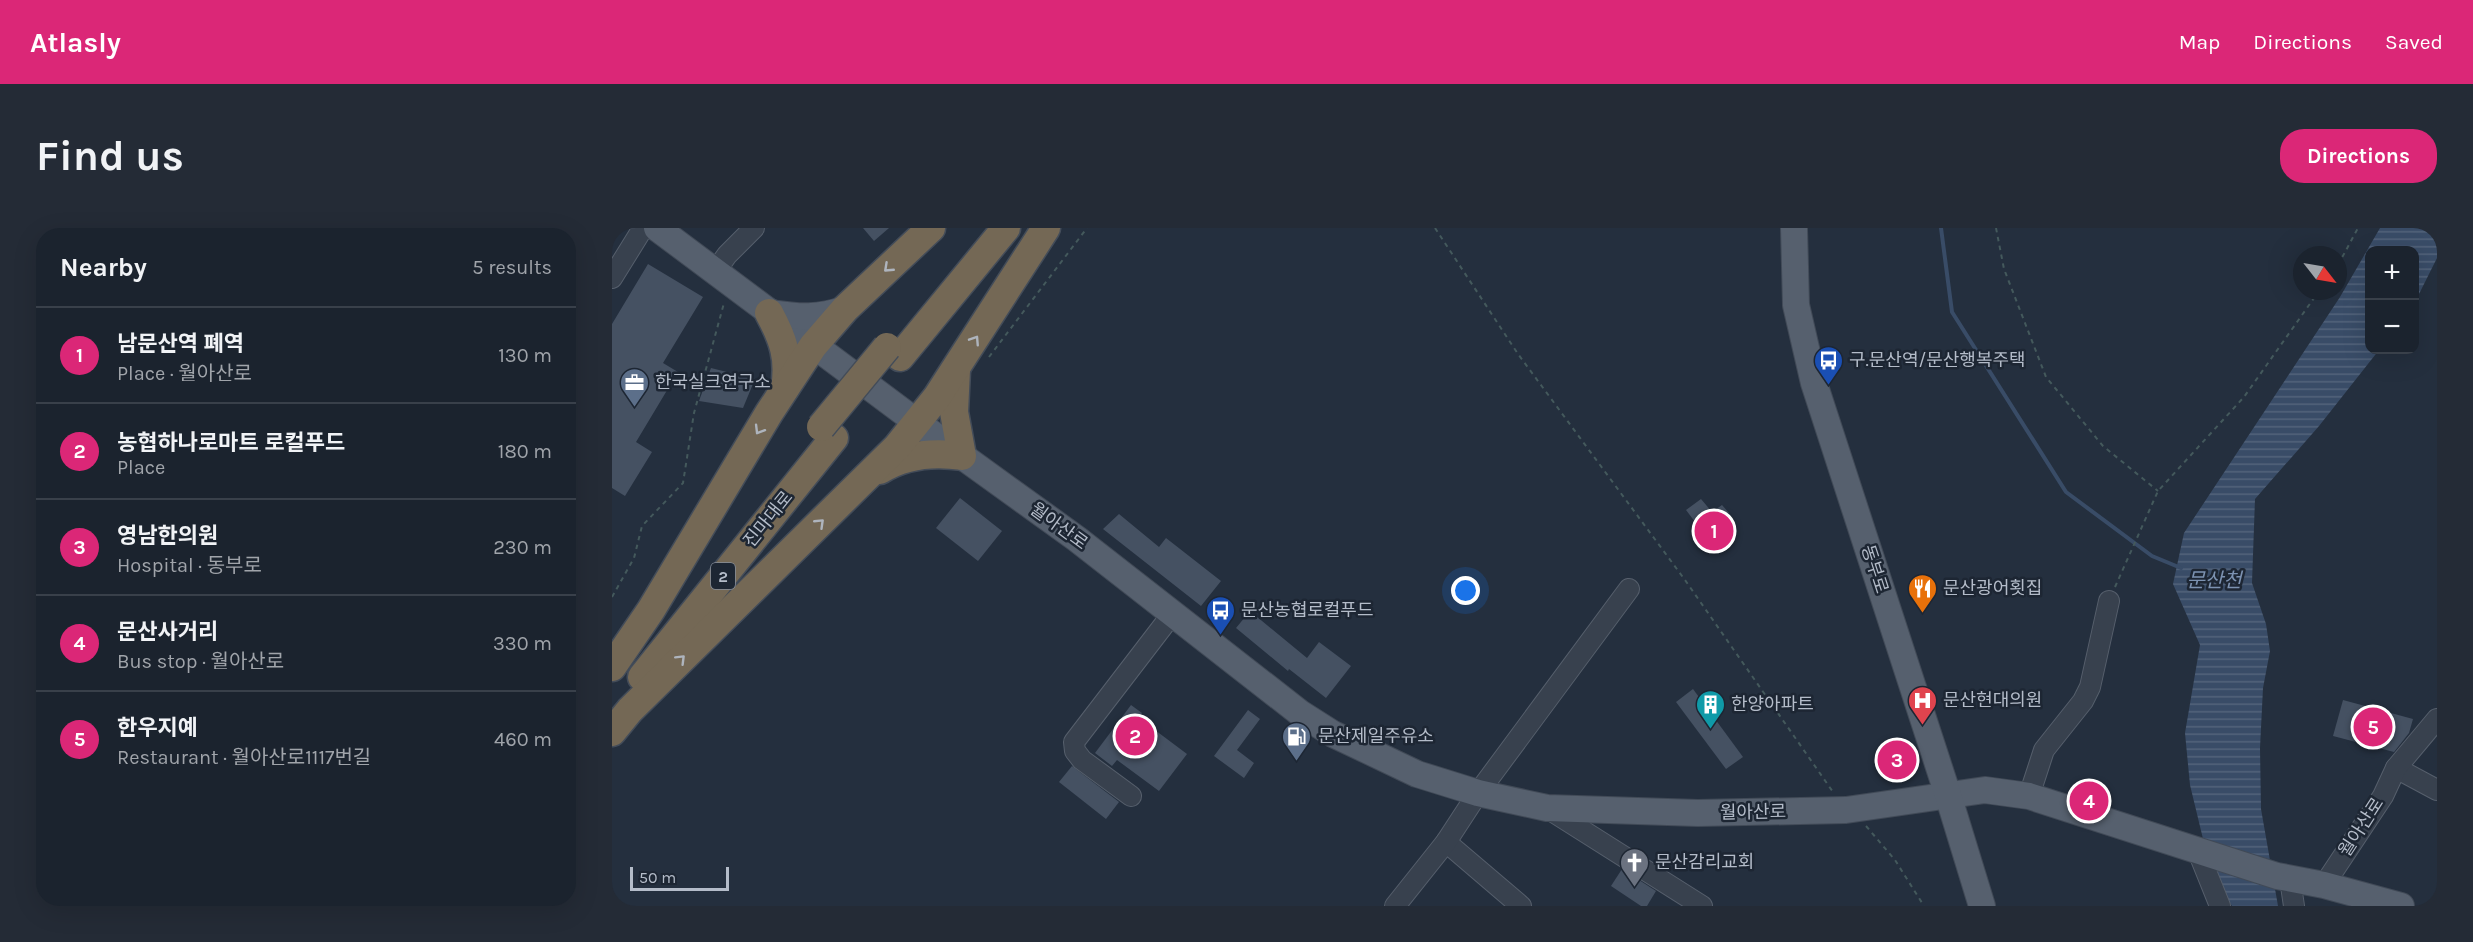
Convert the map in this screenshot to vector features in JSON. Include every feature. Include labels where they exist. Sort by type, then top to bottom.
[{"type":"highway","points":[[612,667],[651,610],[813,346],[844,309],[931,228]]},
{"type":"highway","name":"2","points":[[894,352],[985,228]]},
{"type":"highway","name":"2","points":[[828,432],[894,352],[1006,228]]},
{"type":"highway","points":[[612,732],[630,710],[897,447],[957,368],[1046,228]]},
{"type":"highway","points":[[769,313],[781,334],[787,355],[785,389]]},
{"type":"highway","points":[[863,481],[893,463],[908,458],[929,454],[962,456],[954,412],[957,368]]},
{"type":"highway","name":"진마대로","points":[[612,687],[828,432]]},
{"type":"highway","name":"진마대로","points":[[612,713],[828,432]]},
{"type":"main road","name":"월아산로","points":[[657,228],[813,346],[1077,539],[1300,712],[1333,734],[1381,759],[1418,774],[1478,793],[1547,808],[1698,813],[1846,810],[1985,790],[2029,796],[2284,877]]},
{"type":"main road","name":"동부로","points":[[1794,228],[1796,305],[1815,383],[1982,906]]},
{"type":"main road","points":[[769,313],[810,318],[831,315],[844,309]]},
{"type":"main road","points":[[2284,877],[2324,885],[2401,906]]},
{"type":"street","points":[[612,278],[643,228]]},
{"type":"street","points":[[722,277],[727,255],[754,228]]},
{"type":"street","points":[[1395,906],[1446,842],[1478,793],[1629,590]]},
{"type":"street","points":[[2029,796],[2044,750],[2083,701],[2090,687],[2109,601]]},
{"type":"street","points":[[1131,796],[1082,760],[1075,751],[1074,742],[1079,732],[1173,613]]},
{"type":"street","name":"월아산로","points":[[2324,885],[2383,796],[2397,768],[2437,718]]},
{"type":"street","points":[[2397,768],[2437,790]]},
{"type":"street","points":[[1547,808],[1702,906]]},
{"type":"street","points":[[1446,842],[1521,906]]},
{"type":"street","points":[[2197,849],[2220,906]]},
{"type":"street","points":[[2284,877],[2294,906]]},
{"type":"path","points":[[987,359],[1087,228]]},
{"type":"path","points":[[1436,228],[1518,354],[1685,580],[1846,810],[1871,831],[1924,906]]},
{"type":"path","points":[[1996,228],[2004,269],[2046,377],[2103,446],[2158,491]]},
{"type":"path","points":[[2347,248],[2358,228]]},
{"type":"path","points":[[612,597],[634,558],[642,526],[683,483],[694,413],[722,277]]},
{"type":"path","points":[[2109,601],[2158,491],[2244,397],[2313,300]]},
{"type":"water","name":"문산천","points":[[2380,228],[2437,228],[2437,258],[2419,294],[2419,246],[2370,246]]},
{"type":"water","name":"문산천","points":[[2365,254],[2365,354],[2376,354],[2319,426],[2255,499],[2252,583],[2266,624],[2270,651],[2263,688],[2260,748],[2261,809],[2278,906],[2232,906],[2212,876],[2190,785],[2185,733],[2200,645],[2173,584],[2184,533],[2338,300],[2347,300],[2347,285]]},
{"type":"building","points":[[863,228],[889,228],[874,241]]},
{"type":"building","name":"한국실크연구소","points":[[648,264],[703,297],[663,363],[678,372],[636,442],[652,452],[625,496],[612,488],[612,324]]},
{"type":"building","points":[[711,368],[755,379],[743,408],[699,401]]},
{"type":"building","points":[[960,498],[1002,531],[978,561],[936,528]]},
{"type":"building","points":[[1701,499],[1712,512],[1722,505],[1729,513],[1718,522],[1732,539],[1717,551],[1686,510]]},
{"type":"building","points":[[1119,514],[1159,547],[1166,538],[1221,581],[1201,606],[1103,529]]},
{"type":"building","points":[[1250,611],[1307,658],[1319,642],[1351,666],[1326,698],[1289,669],[1288,671],[1236,628]]},
{"type":"building","name":"한양아파트","points":[[1693,689],[1743,757],[1726,769],[1676,702]]},
{"type":"building","points":[[2343,700],[2413,719],[2409,733],[2394,752],[2333,736]]},
{"type":"building","points":[[1131,705],[1142,713],[1139,718],[1187,754],[1159,791],[1117,760],[1112,766],[1095,753]]},
{"type":"building","points":[[1248,710],[1260,719],[1237,750],[1254,763],[1244,778],[1214,756]]},
{"type":"building","points":[[1072,766],[1119,802],[1106,819],[1059,782]]},
{"type":"building","name":"문산감리교회","points":[[1622,869],[1656,891],[1647,906],[1641,906],[1611,886]]},
{"type":"waterway","name":"문산천","points":[[1941,228],[1952,312],[2066,492],[2152,556],[2181,568]]},
{"type":"place","name":"구.문산역/문산행복주택","points":[[1828,386]]},
{"type":"place","name":"한국실크연구소","points":[[634,408]]},
{"type":"place","name":"남문산역 폐역","points":[[1714,531]]},
{"type":"place","name":"문산광어횟집","points":[[1922,614]]},
{"type":"place","name":"문산농협로컬푸드","points":[[1220,636]]},
{"type":"place","name":"문산현대의원","points":[[1922,726]]},
{"type":"place","name":"한우지예","points":[[2373,727]]},
{"type":"place","name":"한양아파트","points":[[1710,730]]},
{"type":"place","name":"농협하나로마트 로컬푸드","points":[[1135,736]]},
{"type":"place","name":"영남한의원","points":[[1897,760]]},
{"type":"place","name":"문산제일주유소","points":[[1297,762]]},
{"type":"place","name":"문산사거리","points":[[2089,801]]},
{"type":"place","name":"문산감리교회","points":[[1634,888]]}]
